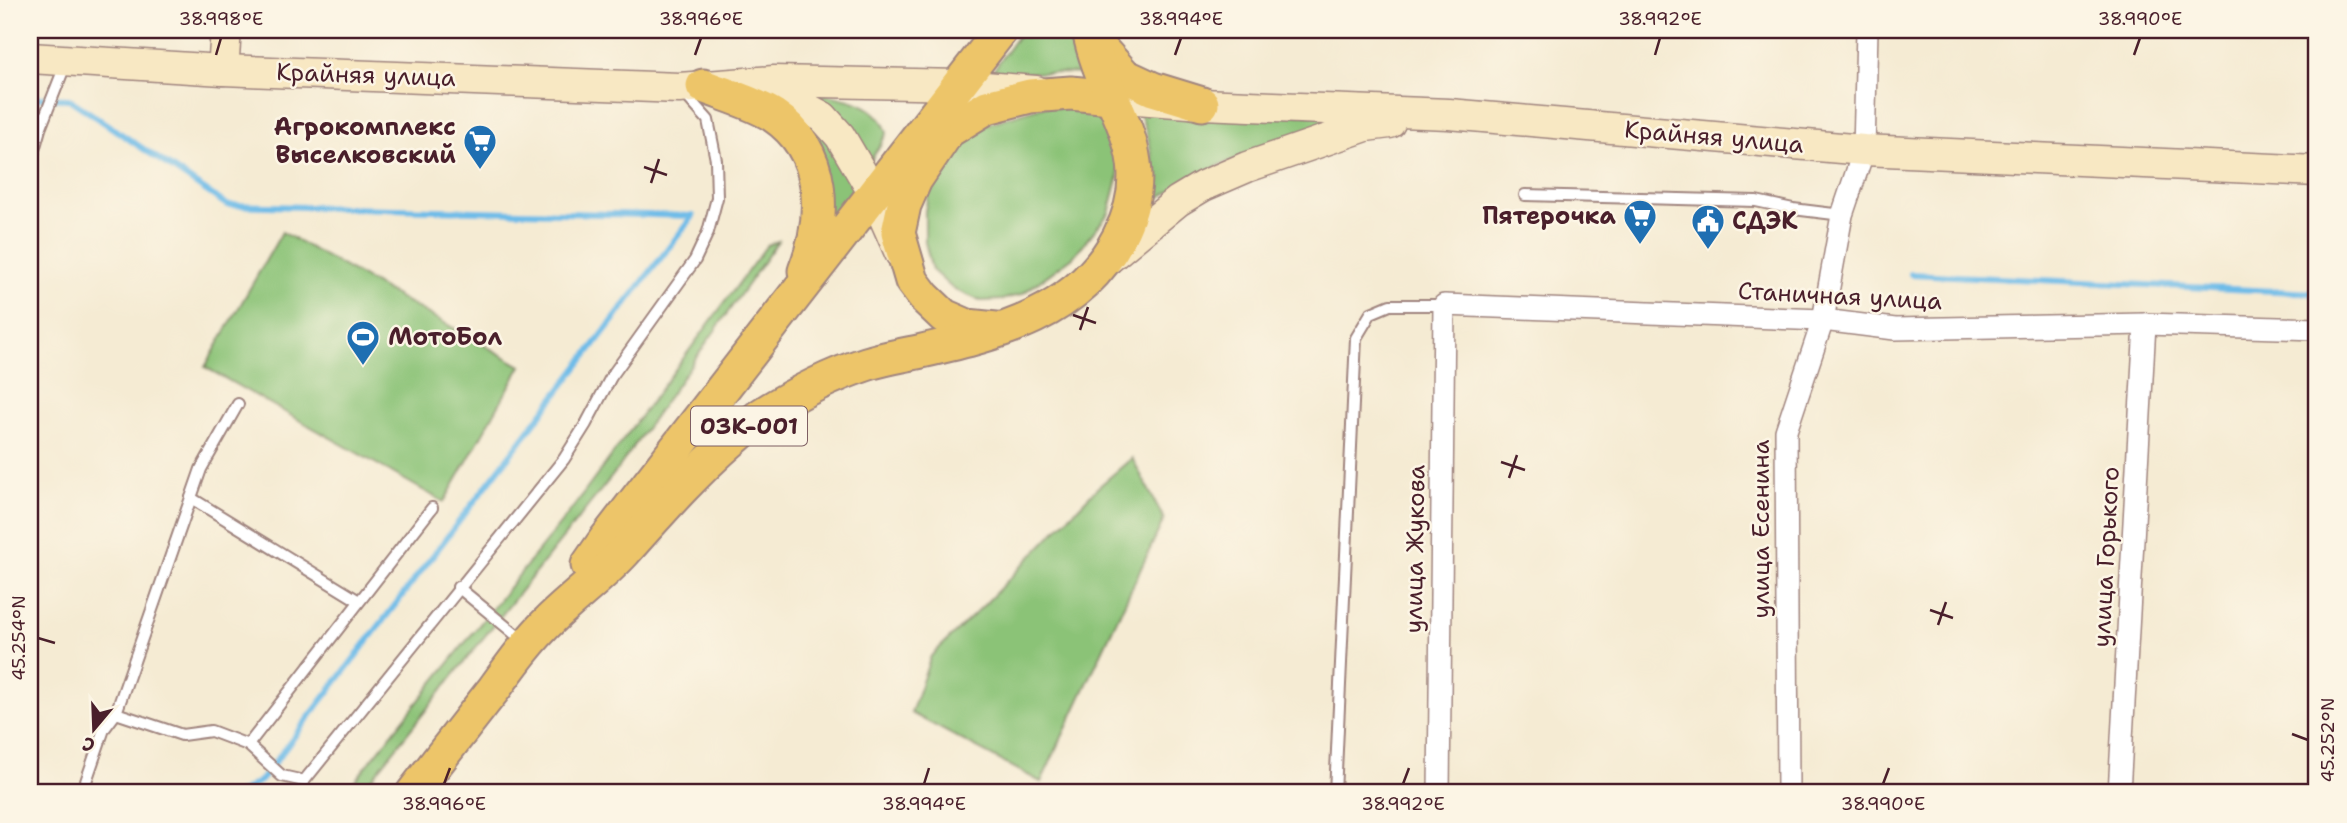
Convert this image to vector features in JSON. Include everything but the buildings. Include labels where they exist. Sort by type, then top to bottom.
[{"type":"main road","points":[[223,70],[226,30]]},
{"type":"main road","name":"03К-001","points":[[413,793],[528,644],[552,617],[606,538],[1000,30]]},
{"type":"main road","name":"03К-001","points":[[1090,34],[1111,97],[1132,143],[1135,164],[1135,190],[1129,216],[1103,264]]},
{"type":"main road","name":"03К-001","points":[[1090,34],[1125,76],[1153,89],[1202,104]]},
{"type":"main road","name":"Крайняя улица","points":[[30,58],[223,70],[691,87]]},
{"type":"main road","name":"03К-001","points":[[691,87],[774,81],[960,85],[1111,97]]},
{"type":"main road","name":"03К-001","points":[[691,87],[767,94],[799,104],[824,117],[840,136],[874,194],[912,281],[924,297],[944,316],[967,326],[1002,330]]},
{"type":"main road","name":"03К-001","points":[[691,87],[773,115],[787,126],[811,160],[819,183],[820,211],[814,246],[797,291]]},
{"type":"main road","points":[[912,281],[898,233],[904,205],[915,180],[948,131],[986,107],[1030,96],[1071,93]]},
{"type":"main road","name":"Крайняя улица","points":[[1111,97],[1202,104],[1449,114],[1864,150],[2317,171]]},
{"type":"main road","name":"03К-001","points":[[552,617],[603,575],[721,450],[760,416],[820,382],[867,363],[957,343],[1032,319],[1083,285],[1103,264],[1178,201],[1224,177],[1366,126],[1449,114]]},
{"type":"main road","points":[[915,180],[927,125]]},
{"type":"street","name":"улица Есенина","points":[[1788,793],[1786,430],[1823,320],[1842,215],[1864,150],[1867,30]]},
{"type":"street","name":"Станичная улица","points":[[1444,305],[1823,320],[1895,329],[2145,324],[2317,329]]},
{"type":"street","name":"улица Жукова","points":[[1439,793],[1444,305]]},
{"type":"street","name":"улица Горького","points":[[2119,793],[2145,324]]},
{"type":"lane","points":[[30,164],[40,129],[67,60]]},
{"type":"lane","points":[[116,713],[182,735],[211,731],[248,745],[258,757],[282,776],[304,781],[564,458],[611,377],[695,260],[708,232],[717,198],[716,160],[708,120],[691,87]]},
{"type":"lane","points":[[1525,195],[1756,201],[1842,215]]},
{"type":"lane","points":[[1335,793],[1356,338],[1371,313],[1390,305],[1444,305]]},
{"type":"lane","points":[[82,793],[104,729],[116,713],[201,469],[238,404]]},
{"type":"lane","points":[[191,498],[359,601]]},
{"type":"lane","points":[[248,745],[432,508]]},
{"type":"lane","points":[[458,587],[528,644]]},
{"type":"green space","points":[[1022,30],[1074,30],[1097,74],[992,72]]},
{"type":"green space","points":[[818,93],[869,108],[883,123],[887,133],[867,167],[805,94]]},
{"type":"green space","points":[[1045,106],[1088,110],[1107,128],[1120,150],[1118,179],[1109,213],[1073,257],[1022,294],[1002,300],[981,301],[953,289],[932,270],[925,242],[925,211],[931,178],[967,130]]},
{"type":"green space","points":[[1137,106],[1372,117],[1222,164],[1152,201],[1151,153]]},
{"type":"green space","points":[[811,115],[860,182],[825,228],[795,120]]},
{"type":"green space","name":"МотоБол","points":[[282,232],[521,366],[444,502],[205,367]]},
{"type":"green space","points":[[778,241],[617,470],[360,793],[345,793],[575,505],[767,245]]},
{"type":"green space","points":[[1132,458],[1164,519],[1041,782],[911,713],[931,656],[1096,489]]},
{"type":"waterway","points":[[36,98],[69,99],[227,205],[693,216],[261,780],[240,793]]},
{"type":"waterway","points":[[1911,274],[2317,293]]},
{"type":"place","name":"Агрокомплекс Выселковский","points":[[480,171]]},
{"type":"place","name":"Пятерочка","points":[[1640,246]]},
{"type":"place","name":"СДЭК","points":[[1708,251]]},
{"type":"place","name":"МотоБол","points":[[363,367]]}]
